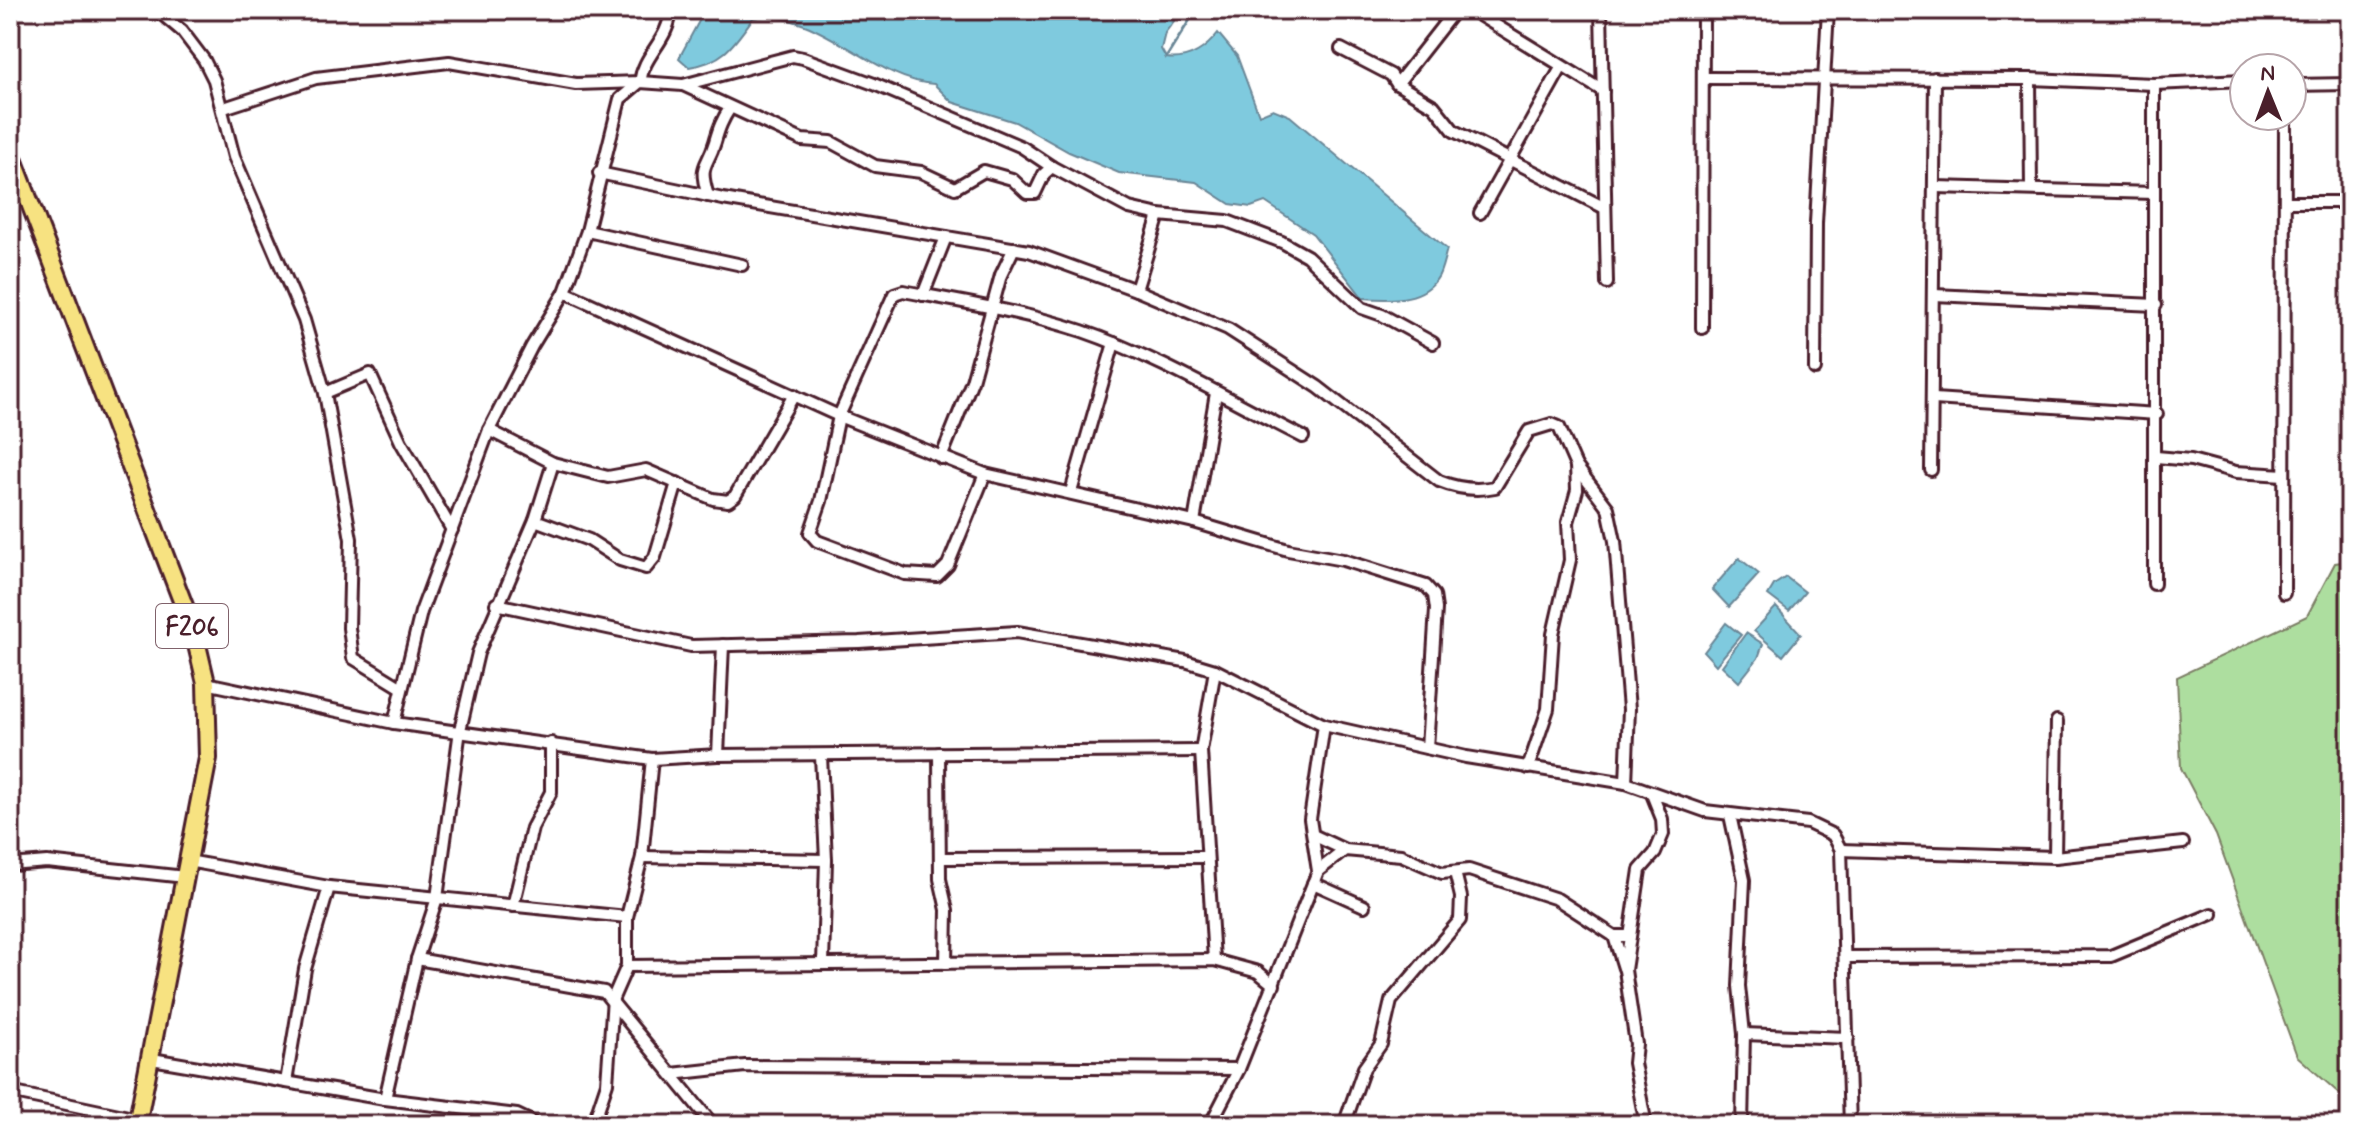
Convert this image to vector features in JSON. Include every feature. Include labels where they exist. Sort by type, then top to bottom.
[{"type":"main road","name":"F206","points":[[10,151],[194,632],[206,683],[208,758],[152,1059],[137,1122]]},
{"type":"street","points":[[394,723],[421,612],[489,430],[532,346],[565,292],[587,231],[599,173],[620,99],[640,82],[645,62],[668,31],[671,10]]},
{"type":"street","points":[[1397,84],[1455,10]]},
{"type":"street","points":[[1471,10],[1603,91]]},
{"type":"street","points":[[1601,10],[1607,283]]},
{"type":"street","points":[[1702,328],[1703,10]]},
{"type":"street","points":[[1815,369],[1822,77],[1828,10]]},
{"type":"street","points":[[161,11],[204,60],[224,108],[234,157],[304,320],[325,393],[351,539],[349,628],[353,658],[402,688]]},
{"type":"street","points":[[1341,49],[1391,75],[1397,84],[1434,106],[1454,131],[1605,208]]},
{"type":"street","points":[[224,108],[316,78],[449,62],[576,84],[640,82],[683,85],[793,56],[874,84],[1022,147],[1052,167],[1129,208],[1159,215],[1227,221],[1282,242],[1307,256],[1362,308],[1382,315],[1433,343]]},
{"type":"street","points":[[1480,213],[1561,68]]},
{"type":"street","points":[[1703,78],[2030,79],[2154,84],[2228,81]]},
{"type":"street","points":[[1931,470],[1935,78]]},
{"type":"street","points":[[2030,79],[2031,189]]},
{"type":"street","points":[[2154,84],[2157,414],[2154,584]]},
{"type":"street","points":[[2308,85],[2350,84]]},
{"type":"street","points":[[683,85],[802,140],[831,142],[875,166],[921,172],[955,188],[984,171],[1012,179],[1027,193],[1035,193],[1044,174],[1052,167]]},
{"type":"street","points":[[708,196],[702,175],[706,155],[714,146],[718,125],[730,108]]},
{"type":"street","points":[[2284,593],[2285,132]]},
{"type":"street","points":[[599,173],[708,196],[1014,248],[1136,290],[1228,329],[1318,387],[1439,481],[1451,486],[1482,490],[1495,487],[1529,431],[1552,424],[1559,427],[1576,466],[1608,508],[1615,541],[1629,709],[1626,783]]},
{"type":"street","points":[[1936,187],[2154,193]]},
{"type":"street","points":[[2287,202],[2350,202]]},
{"type":"street","points":[[1136,290],[1159,215]]},
{"type":"street","points":[[587,231],[742,265]]},
{"type":"street","points":[[923,295],[946,237]]},
{"type":"street","points":[[941,458],[972,381],[1001,275],[1014,248]]},
{"type":"street","points":[[985,474],[948,565],[937,576],[905,574],[817,541],[810,533],[821,501],[839,416],[894,294],[903,291],[992,307],[1114,343],[1303,437]]},
{"type":"street","points":[[565,292],[839,416],[985,474],[1194,522],[1288,550],[1343,560],[1426,586],[1434,595],[1436,609],[1427,748]]},
{"type":"street","points":[[1934,295],[2156,305]]},
{"type":"street","points":[[1071,492],[1114,343]]},
{"type":"street","points":[[325,393],[370,374],[401,442],[452,530]]},
{"type":"street","points":[[1194,522],[1216,393]]},
{"type":"street","points":[[489,430],[553,463],[608,477],[646,470],[713,499],[728,501],[735,496],[794,395]]},
{"type":"street","points":[[1934,399],[2157,414]]},
{"type":"street","points":[[2156,457],[2191,460],[2236,472],[2284,475]]},
{"type":"street","points":[[385,1099],[417,959],[437,898],[460,730],[478,653],[496,604],[535,520],[553,463]]},
{"type":"street","points":[[1528,768],[1548,709],[1553,634],[1570,560],[1568,522],[1577,490],[1576,466]]},
{"type":"street","points":[[535,520],[589,540],[620,560],[646,568],[655,557],[677,483]]},
{"type":"street","points":[[496,604],[691,646],[859,642],[1017,632],[1185,661],[1215,670],[1324,725],[1528,768],[1626,783],[1652,794],[1730,815],[1808,823],[1833,835],[1841,850],[1850,1125]]},
{"type":"street","points":[[718,755],[723,645]]},
{"type":"street","points":[[1214,960],[1201,751],[1215,670]]},
{"type":"street","points":[[206,683],[394,723],[652,759],[718,755],[1201,751]]},
{"type":"street","points":[[2055,857],[2057,721]]},
{"type":"street","points":[[1210,1125],[1239,1069],[1318,871],[1310,819],[1324,725]]},
{"type":"street","points":[[513,906],[532,828],[551,792],[551,743]]},
{"type":"street","points":[[939,753],[940,879],[947,910],[946,963]]},
{"type":"street","points":[[821,756],[826,860],[823,964]]},
{"type":"street","points":[[593,1125],[607,1083],[613,998],[627,966],[627,917],[642,857],[652,759]]},
{"type":"street","points":[[1625,970],[1640,870],[1655,853],[1663,834],[1662,819],[1652,794]]},
{"type":"street","points":[[1730,815],[1744,880],[1739,986],[1744,1034],[1742,1125]]},
{"type":"street","points":[[1315,836],[1345,850],[1401,855],[1442,873],[1469,870],[1557,899],[1614,936],[1630,936]]},
{"type":"street","points":[[1841,850],[2055,857],[2183,843]]},
{"type":"street","points":[[1318,871],[1345,850]]},
{"type":"street","points":[[642,857],[826,860]]},
{"type":"street","points":[[941,858],[1207,857]]},
{"type":"street","points":[[10,865],[47,862],[187,869],[329,887],[627,917]]},
{"type":"street","points":[[1344,1125],[1364,1068],[1381,1044],[1385,1014],[1391,1001],[1460,920],[1461,897],[1455,872]]},
{"type":"street","points":[[1313,883],[1364,906]]},
{"type":"street","points":[[286,1082],[305,969],[329,887]]},
{"type":"street","points":[[1845,957],[2111,956],[2212,914]]},
{"type":"street","points":[[1614,936],[1625,970],[1636,1044],[1635,1074],[1646,1125]]},
{"type":"street","points":[[417,959],[604,992],[613,998],[713,1125]]},
{"type":"street","points":[[627,966],[1214,960],[1258,972],[1274,985]]},
{"type":"street","points":[[1744,1034],[1848,1038]]},
{"type":"street","points":[[152,1059],[385,1099],[517,1115],[538,1125]]},
{"type":"street","points":[[672,1074],[745,1066],[1239,1069]]},
{"type":"street","points":[[10,1092],[137,1122]]},
{"type":"green space","points":[[2350,561],[2350,1103],[2297,1056],[2216,835],[2181,768],[2177,677],[2307,616],[2335,563]]},
{"type":"water","points":[[705,10],[1173,10],[1174,21],[1165,33],[1161,49],[1166,58],[1182,58],[1195,53],[1218,33],[1237,56],[1259,115],[1273,109],[1290,116],[1447,249],[1441,269],[1429,287],[1412,296],[1363,298],[1313,234],[1265,202],[1251,207],[1230,204],[1196,182],[1119,173],[1069,152],[1015,122],[952,102],[934,84],[911,80],[889,71],[800,23],[777,18],[753,18],[719,57],[689,67],[679,58]]},
{"type":"water","points":[[1739,558],[1759,574],[1729,607],[1712,589]]},
{"type":"water","points":[[1786,577],[1805,592],[1789,611],[1768,595],[1774,585]]},
{"type":"water","points":[[1776,607],[1801,634],[1783,656],[1754,631]]},
{"type":"water","points":[[1726,623],[1741,635],[1716,665],[1704,652]]},
{"type":"water","points":[[1746,633],[1763,644],[1758,658],[1739,682],[1722,666]]},
{"type":"waterway","points":[[1166,58],[1196,10]]}]
